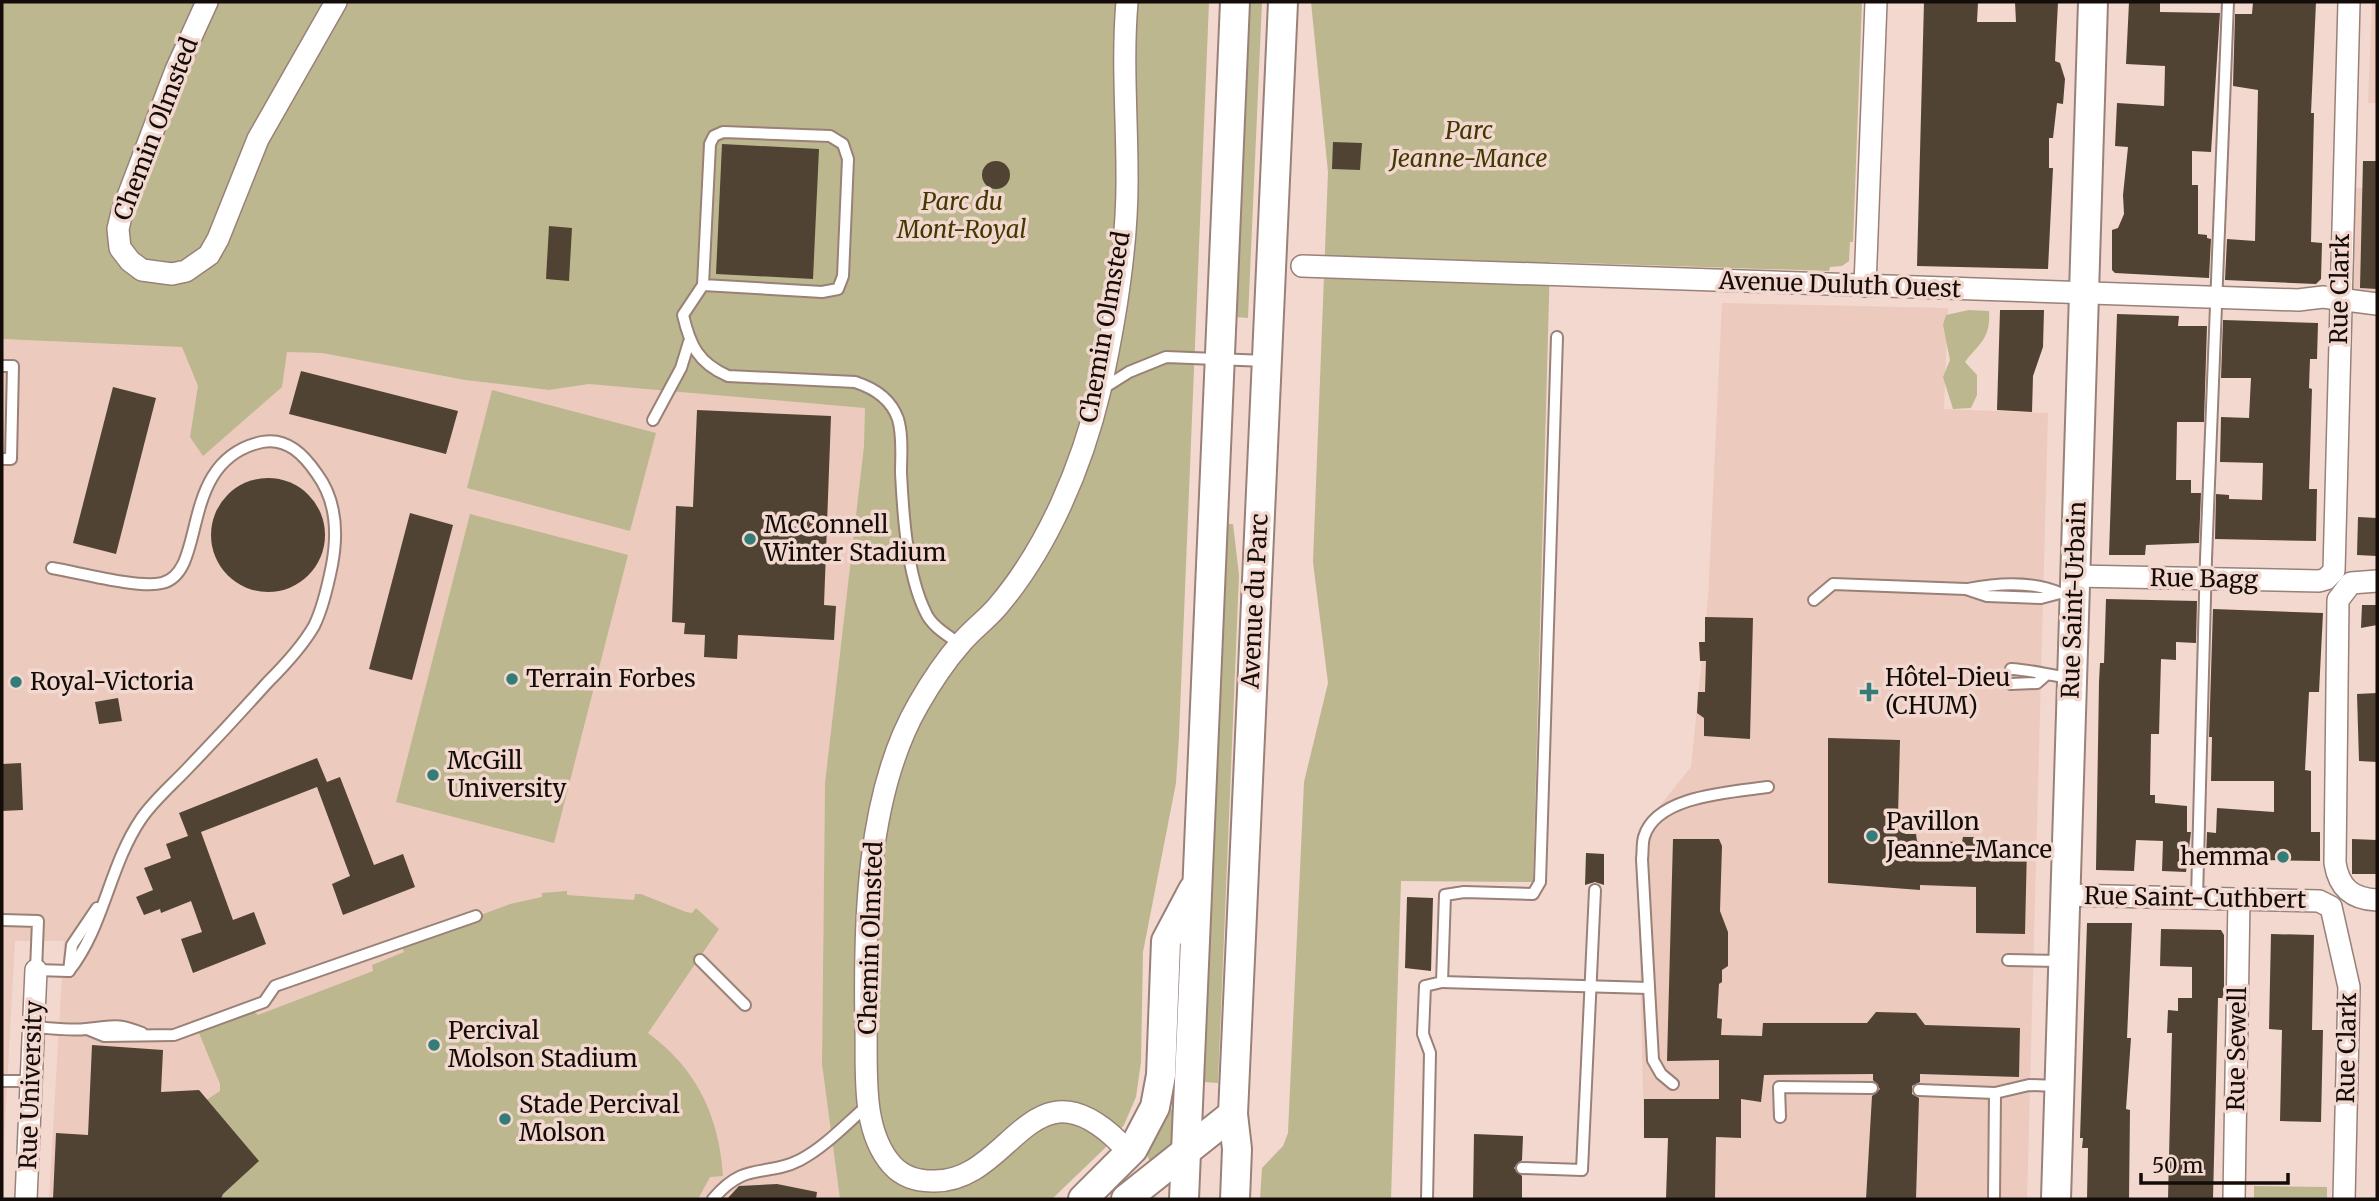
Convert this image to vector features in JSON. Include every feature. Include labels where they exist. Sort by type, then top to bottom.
[{"type":"main road","name":"Avenue du Parc","points":[[1184,1199],[1235,2]]},
{"type":"main road","name":"Avenue du Parc","points":[[1235,1199],[1237,1149],[1233,1114],[1283,2]]},
{"type":"main road","name":"Rue Saint-Urbain","points":[[2056,1199],[2065,895],[2058,677],[2070,588],[2093,2]]},
{"type":"main road","points":[[1083,1199],[1124,1148],[1148,1126],[1158,1098],[1166,940],[1198,881]]},
{"type":"main road","points":[[1126,1199],[1233,1114]]},
{"type":"street","name":"Chemin Olmsted","points":[[207,2],[176,70],[121,212],[118,229],[120,248],[130,261],[157,274],[186,271],[209,255],[258,139],[336,2]]},
{"type":"street","name":"Chemin Olmsted","points":[[1124,1148],[1099,1125],[1065,1110],[1044,1115],[1028,1124],[961,1176],[943,1182],[908,1178],[883,1154],[874,1135],[869,1104],[866,1022],[867,920],[876,830],[898,752],[917,707],[960,644],[996,609],[1029,566],[1064,496],[1100,391],[1120,267],[1128,178],[1124,40],[1126,2]]},
{"type":"street","points":[[1865,286],[1876,2]]},
{"type":"street","name":"Rue Clark","points":[[2349,2],[2339,300],[2335,564],[2339,581],[2336,863],[2338,878],[2346,890],[2355,897],[2377,900]]},
{"type":"street","name":"Avenue Duluth Ouest","points":[[1302,267],[2298,300],[2323,298],[2377,304]]},
{"type":"street","name":"Rue Bagg","points":[[2070,588],[2206,580],[2377,581]]},
{"type":"street","name":"Rue Saint-Cuthbert","points":[[2065,895],[2325,902]]},
{"type":"street","name":"Rue Sewell","points":[[2234,1199],[2239,899]]},
{"type":"street","name":"Rue Clark","points":[[2325,902],[2334,915],[2349,987],[2344,1199]]},
{"type":"street","name":"Rue University","points":[[26,1199],[36,970]]},
{"type":"lane","points":[[2197,898],[2228,2]]},
{"type":"lane","points":[[703,285],[822,292],[838,289],[844,276],[848,159],[843,144],[830,136],[723,132],[714,136],[710,144],[703,285],[683,315],[689,342],[709,368],[727,376],[855,382],[881,395],[898,420],[908,537],[920,598],[925,613],[937,627],[960,644]]},
{"type":"lane","points":[[1442,982],[1445,895],[1465,892],[1533,894],[1540,882],[1557,337]]},
{"type":"lane","points":[[653,420],[681,368],[689,342]]},
{"type":"lane","points":[[1100,391],[1129,372],[1166,357],[1266,361]]},
{"type":"lane","points":[[2,366],[13,366],[11,459],[2,459]]},
{"type":"lane","points":[[2,920],[38,921],[36,970],[69,971],[92,936],[101,903],[146,813],[279,671],[314,625],[334,552],[332,505],[321,480],[304,457],[286,444],[264,442],[239,450],[213,474],[198,506],[183,566],[173,578],[150,584],[52,568]]},
{"type":"lane","points":[[1814,600],[1833,583],[1966,589],[1987,596],[2041,598],[2070,588]]},
{"type":"lane","points":[[2011,669],[2039,670],[2058,677]]},
{"type":"lane","points":[[2011,684],[2038,683],[2058,677]]},
{"type":"lane","points":[[1673,1084],[1661,1074],[1653,1060],[1642,859],[1644,835],[1670,807],[1695,798],[1769,787]]},
{"type":"lane","points":[[1522,1168],[1582,1170],[1595,890]]},
{"type":"lane","points":[[34,1027],[86,1030],[104,1025],[123,1026],[142,1034],[174,1035],[264,1002],[275,986],[477,916]]},
{"type":"lane","points":[[700,960],[744,1006]]},
{"type":"lane","points":[[2008,960],[2062,961]]},
{"type":"lane","points":[[1427,1199],[1430,1054],[1423,1034],[1426,986],[1442,982],[1649,988]]},
{"type":"lane","points":[[2,1081],[32,1081]]},
{"type":"lane","points":[[1919,1090],[1995,1093],[2029,1086],[2058,1086]]},
{"type":"lane","points":[[1780,1116],[1779,1087],[1872,1088]]},
{"type":"lane","points":[[1994,1199],[1995,1093]]},
{"type":"lane","points":[[713,1199],[734,1179],[754,1170],[801,1160],[869,1104]]},
{"type":"shaded area","points":[[2372,2],[2377,2],[2377,103],[2368,103]]},
{"type":"shaded area","points":[[2343,187],[2377,189],[2377,304],[2339,301]]},
{"type":"shaded area","name":"Hôtel-Dieu (CHUM)","points":[[1722,303],[1948,308],[1944,409],[2048,413],[2027,1199],[1666,1199],[1668,1139],[1644,1138],[1637,834],[1691,767],[1708,599]]},
{"type":"shaded area","name":"McGill University","points":[[2,339],[322,353],[465,380],[549,390],[618,379],[869,405],[825,783],[822,1064],[840,1199],[49,1199],[64,941],[15,941],[2,1178]]},
{"type":"green space","name":"Parc du Mont-Royal","points":[[2,2],[1209,2],[1176,783],[1143,952],[1141,1062],[1136,1097],[1124,1125],[1104,1149],[1052,1199],[840,1199],[822,1064],[825,783],[864,446],[865,408],[589,384],[549,390],[465,380],[322,353],[287,352],[282,387],[203,456],[190,437],[198,386],[182,347],[2,339]]},
{"type":"green space","points":[[1250,2],[1262,2],[1248,318],[1236,317]]},
{"type":"green space","name":"Parc Jeanne-Mance","points":[[1311,2],[1862,2],[1853,242],[1850,242],[1849,261],[1842,266],[1830,267],[1829,271],[1550,262],[1533,882],[1401,881],[1391,1199],[1260,1199],[1262,1168],[1283,1146],[1288,1133],[1304,782],[1328,683],[1313,562],[1328,172]]},
{"type":"green space","points":[[1969,310],[1989,311],[1988,328],[1983,340],[1965,362],[1977,375],[1977,395],[1971,408],[1953,409],[1943,377],[1950,360],[1943,325],[1946,315]]},
{"type":"green space","points":[[492,390],[656,433],[630,531],[467,488]]},
{"type":"green space","name":"Terrain Forbes","points":[[470,514],[628,555],[554,843],[396,802]]},
{"type":"green space","points":[[1227,524],[1233,524],[1239,575],[1218,1083],[1204,1082]]},
{"type":"green space","name":"Percival Molson Stadium","points":[[567,891],[567,895],[634,900],[635,894],[641,894],[686,912],[692,913],[696,908],[719,929],[648,1033],[680,1062],[692,1078],[716,1133],[723,1176],[710,1177],[698,1199],[221,1199],[223,1194],[205,1101],[220,1091],[220,1084],[199,1033],[255,1012],[258,1015],[373,971],[372,965],[404,952],[401,945],[510,904],[542,897],[542,893]]},
{"type":"green space","points":[[1167,1108],[1173,1110],[1172,1148],[1151,1165],[1146,1152]]},
{"type":"green space","points":[[2254,1186],[2327,1187],[2327,1199],[2254,1199]]},
{"type":"building","points":[[1924,2],[1978,2],[1977,22],[2016,22],[2015,2],[2058,2],[2055,61],[2060,63],[2065,79],[2063,104],[2057,103],[2053,138],[2049,138],[2049,168],[2053,168],[2048,269],[1917,266]]},
{"type":"building","points":[[2129,2],[2160,2],[2160,12],[2220,13],[2211,152],[2192,151],[2192,185],[2198,185],[2198,234],[2207,235],[2207,238],[2211,239],[2209,278],[2115,273],[2112,270],[2112,230],[2118,228],[2124,214],[2123,195],[2128,147],[2115,146],[2117,103],[2164,106],[2165,66],[2126,64]]},
{"type":"building","points":[[2253,2],[2316,2],[2311,113],[2314,113],[2311,242],[2322,243],[2321,279],[2316,284],[2225,280],[2227,239],[2255,241],[2258,90],[2233,86],[2235,14],[2252,14]]},
{"type":"building","points":[[1333,142],[1362,143],[1360,170],[1332,169]]},
{"type":"building","points":[[722,144],[819,149],[813,279],[716,274]]},
{"type":"building","points":[[996,161],[1006,165],[1010,175],[1006,185],[996,189],[986,185],[982,175],[986,165]]},
{"type":"building","points":[[2363,161],[2377,161],[2377,289],[2360,288]]},
{"type":"building","points":[[549,226],[572,228],[569,281],[546,279]]},
{"type":"building","points":[[2000,310],[2044,310],[2043,347],[2033,376],[2032,412],[1997,410]]},
{"type":"building","points":[[2117,314],[2179,316],[2178,326],[2207,326],[2204,422],[2177,422],[2176,480],[2191,480],[2191,493],[2201,493],[2199,543],[2146,545],[2145,555],[2109,555]]},
{"type":"building","points":[[2223,320],[2318,323],[2317,359],[2310,359],[2309,388],[2312,389],[2309,489],[2317,489],[2316,541],[2215,539],[2216,494],[2229,495],[2229,499],[2262,500],[2263,463],[2220,462],[2221,417],[2249,418],[2251,378],[2221,378]]},
{"type":"building","points":[[301,371],[458,411],[446,454],[289,414]]},
{"type":"building","points":[[113,387],[156,398],[116,554],[73,543]]},
{"type":"building","name":"McConnell Winter Stadium","points":[[697,410],[831,416],[824,605],[836,606],[834,640],[738,635],[737,659],[704,657],[705,635],[684,634],[685,623],[672,622],[676,506],[693,507]]},
{"type":"building","points":[[268,478],[290,482],[300,487],[316,503],[321,513],[325,535],[321,557],[316,567],[300,583],[290,588],[268,592],[246,588],[236,583],[220,567],[215,557],[211,535],[215,513],[220,503],[236,487],[246,482]]},
{"type":"building","points":[[410,513],[453,525],[412,680],[369,669]]},
{"type":"building","points":[[2358,517],[2377,518],[2377,556],[2357,555]]},
{"type":"building","points":[[2106,599],[2197,601],[2196,643],[2176,642],[2176,660],[2161,659],[2159,734],[2151,734],[2150,795],[2155,795],[2155,803],[2187,806],[2187,832],[2191,832],[2186,872],[2162,871],[2163,841],[2136,840],[2134,871],[2096,870],[2099,682],[2100,663],[2104,663]]},
{"type":"building","points":[[2362,605],[2377,605],[2377,625],[2361,628]]},
{"type":"building","points":[[2213,609],[2323,613],[2319,692],[2309,692],[2305,770],[2311,771],[2311,832],[2320,832],[2320,861],[2206,859],[2207,832],[2216,833],[2217,808],[2274,812],[2274,781],[2211,781],[2212,737],[2209,737]]},
{"type":"building","points":[[1705,617],[1753,618],[1750,739],[1704,736],[1704,718],[1697,713],[1698,692],[1705,692],[1706,661],[1700,661],[1699,642],[1705,642]]},
{"type":"building","points":[[2377,693],[2377,762],[2359,761],[2357,694]]},
{"type":"building","points":[[118,698],[122,721],[99,724],[95,702]]},
{"type":"building","name":"Pavillon Jeanne-Mance","points":[[1828,738],[1900,740],[1898,817],[1907,817],[1905,834],[1916,834],[1917,841],[1962,842],[1963,837],[1984,837],[1984,843],[2027,845],[2025,934],[1976,933],[1976,887],[1920,885],[1920,890],[1828,883]]},
{"type":"building","points":[[317,758],[327,782],[340,777],[374,865],[403,854],[415,887],[343,915],[332,884],[350,876],[317,787],[201,832],[233,920],[254,912],[266,944],[193,973],[181,939],[202,932],[191,901],[161,913],[160,909],[144,915],[136,897],[153,890],[144,868],[171,858],[166,844],[188,836],[179,813]]},
{"type":"building","points":[[21,763],[23,810],[2,811],[2,764]]},
{"type":"building","points":[[1673,839],[1719,839],[1722,846],[1720,911],[1728,932],[1728,966],[1722,970],[1722,982],[1719,984],[1717,1018],[1722,1019],[1721,1035],[1762,1036],[1763,1023],[1867,1023],[1876,1012],[1916,1013],[1925,1025],[2020,1028],[2019,1077],[1920,1074],[1920,1082],[1912,1086],[1912,1094],[1919,1098],[1916,1199],[1866,1199],[1872,1096],[1880,1089],[1873,1080],[1873,1074],[1764,1075],[1761,1102],[1741,1099],[1741,1138],[1716,1137],[1715,1199],[1666,1199],[1668,1138],[1644,1138],[1644,1099],[1719,1099],[1719,1060],[1667,1061]]},
{"type":"building","points":[[2352,839],[2377,840],[2377,874],[2352,874]]},
{"type":"building","points":[[1586,853],[1604,854],[1604,885],[1595,882],[1585,885]]},
{"type":"building","points":[[1407,897],[1433,898],[1431,971],[1405,968]]},
{"type":"building","points":[[2087,923],[2132,923],[2127,1038],[2131,1038],[2126,1109],[2130,1110],[2129,1199],[2087,1199],[2088,1148],[2082,1148],[2083,1138],[2080,1138]]},
{"type":"building","points":[[2161,929],[2221,930],[2224,935],[2224,998],[2218,998],[2213,1199],[2168,1199],[2172,1033],[2167,1033],[2168,1010],[2178,1011],[2178,998],[2192,998],[2192,967],[2160,966]]},
{"type":"building","points":[[2271,934],[2314,935],[2312,1030],[2323,1030],[2321,1122],[2280,1121],[2282,1030],[2269,1029]]},
{"type":"building","points":[[92,1045],[163,1050],[161,1092],[199,1090],[259,1161],[223,1194],[221,1199],[53,1199],[56,1133],[88,1135]]},
{"type":"building","points":[[1474,1134],[1523,1136],[1522,1160],[1514,1168],[1522,1176],[1522,1199],[1473,1199]]},
{"type":"building","points":[[777,1184],[817,1192],[816,1199],[727,1199],[739,1186]]},
{"type":"place","name":"McConnell Winter Stadium","points":[[750,539]]},
{"type":"place","name":"Terrain Forbes","points":[[512,679]]},
{"type":"place","name":"Royal-Victoria","points":[[16,682]]},
{"type":"place","name":"Hôtel-Dieu (CHUM)","points":[[1869,692]]},
{"type":"place","name":"McGill University","points":[[433,775]]},
{"type":"place","name":"Pavillon Jeanne-Mance","points":[[1872,836]]},
{"type":"place","name":"hemma","points":[[2283,857]]},
{"type":"place","name":"Percival Molson Stadium","points":[[434,1045]]},
{"type":"place","name":"Stade Percival Molson","points":[[505,1119]]}]
